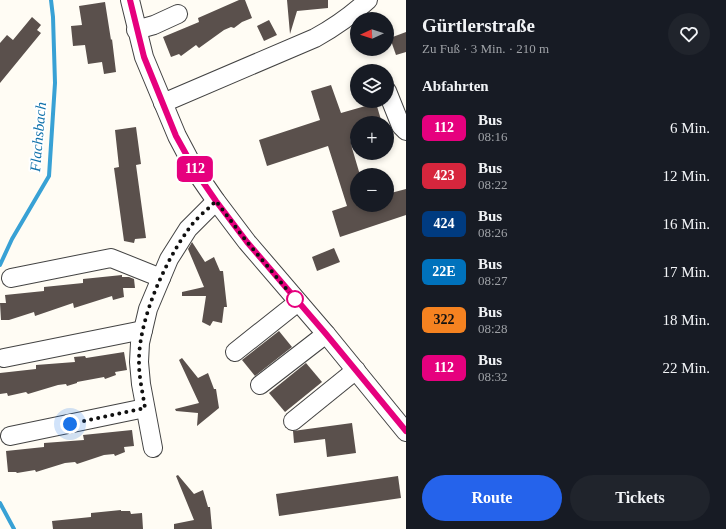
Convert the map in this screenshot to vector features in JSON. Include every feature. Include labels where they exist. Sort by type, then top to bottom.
[{"type":"street","points":[[130,0],[136,30],[144,57],[176,136],[196,172],[247,242],[326,334],[406,432]]},
{"type":"street","points":[[163,103],[315,38],[330,30],[351,15],[368,0]]},
{"type":"street","points":[[136,30],[154,25],[178,14]]},
{"type":"street","points":[[394,108],[401,126],[406,131]]},
{"type":"street","points":[[153,448],[145,408],[139,362],[143,330],[148,308],[169,259],[188,228],[216,201]]},
{"type":"street","points":[[11,278],[111,258],[161,278]]},
{"type":"street","points":[[234,352],[298,302]]},
{"type":"street","points":[[4,358],[143,330]]},
{"type":"street","points":[[260,385],[326,334]]},
{"type":"street","points":[[293,421],[356,370]]},
{"type":"street","points":[[10,436],[145,408]]},
{"type":"building","points":[[239,0],[245,0],[252,18],[242,22],[234,28],[231,27],[224,30],[199,48],[196,45],[181,56],[179,54],[171,57],[163,37],[199,22],[198,18]]},
{"type":"building","points":[[287,0],[328,0],[328,8],[297,11],[290,34]]},
{"type":"building","points":[[105,2],[116,72],[104,74],[102,62],[88,64],[85,45],[73,46],[71,26],[82,25],[79,6]]},
{"type":"building","points":[[32,17],[41,25],[37,30],[41,33],[0,83],[0,43],[7,35],[13,40]]},
{"type":"building","points":[[269,20],[277,35],[264,41],[257,26]]},
{"type":"building","points":[[406,32],[406,52],[396,55],[394,49],[394,36]]},
{"type":"building","points":[[331,85],[341,113],[358,108],[378,108],[380,116],[350,116],[350,160],[356,160],[358,168],[350,168],[350,212],[394,212],[394,192],[406,189],[406,215],[340,237],[332,211],[347,206],[328,146],[267,166],[259,140],[320,120],[311,91]]},
{"type":"building","points":[[136,127],[141,164],[136,165],[146,238],[135,239],[134,243],[124,241],[114,168],[119,167],[115,130]]},
{"type":"building","points":[[192,242],[205,262],[214,257],[220,271],[223,271],[227,307],[224,307],[222,323],[213,321],[210,326],[202,322],[206,296],[182,296],[182,292],[204,287],[188,249]]},
{"type":"building","points":[[334,248],[340,262],[317,271],[312,257]]},
{"type":"building","points":[[122,275],[122,277],[134,279],[135,288],[123,288],[124,297],[113,300],[112,296],[74,308],[73,303],[35,316],[34,312],[9,320],[1,320],[0,303],[6,303],[5,295],[44,291],[44,287],[83,283],[83,279]]},
{"type":"building","points":[[279,331],[292,347],[255,376],[242,360]]},
{"type":"building","points":[[124,352],[127,370],[115,372],[116,375],[105,379],[104,377],[77,382],[67,386],[66,384],[58,385],[28,394],[26,392],[8,396],[7,393],[0,394],[0,373],[36,369],[36,365],[75,362],[74,357],[85,356],[86,358]]},
{"type":"building","points":[[182,358],[198,378],[208,373],[214,389],[216,389],[219,408],[197,426],[198,413],[176,411],[175,409],[199,403],[179,360]]},
{"type":"building","points":[[306,363],[322,382],[285,412],[269,393]]},
{"type":"building","points":[[352,423],[356,453],[327,457],[325,439],[294,443],[293,431]]},
{"type":"building","points":[[132,430],[134,446],[124,447],[125,452],[115,456],[114,454],[104,455],[77,464],[75,462],[65,463],[36,472],[35,470],[17,473],[8,472],[6,451],[44,447],[44,443],[84,440],[83,435]]},
{"type":"building","points":[[178,475],[194,494],[203,490],[208,507],[210,507],[212,529],[174,529],[174,524],[194,520],[176,476]]},
{"type":"building","points":[[398,476],[401,498],[279,516],[276,494]]},
{"type":"building","points":[[121,510],[130,511],[131,514],[142,513],[143,529],[53,529],[52,521],[91,517],[91,513]]},
{"type":"waterway","name":"Flachsbach","points":[[0,265],[12,239],[49,176],[55,83],[51,0]]},
{"type":"waterway","name":"Flachsbach","points":[[0,503],[14,529]]},
{"type":"bus line","name":"112","points":[[130,0],[135,26],[144,57],[176,136],[196,172],[247,242],[326,334],[406,431]]},
{"type":"route","points":[[70,424],[145,408],[139,362],[140,343],[148,308],[169,259],[188,228],[216,201],[247,242],[295,299]]}]
